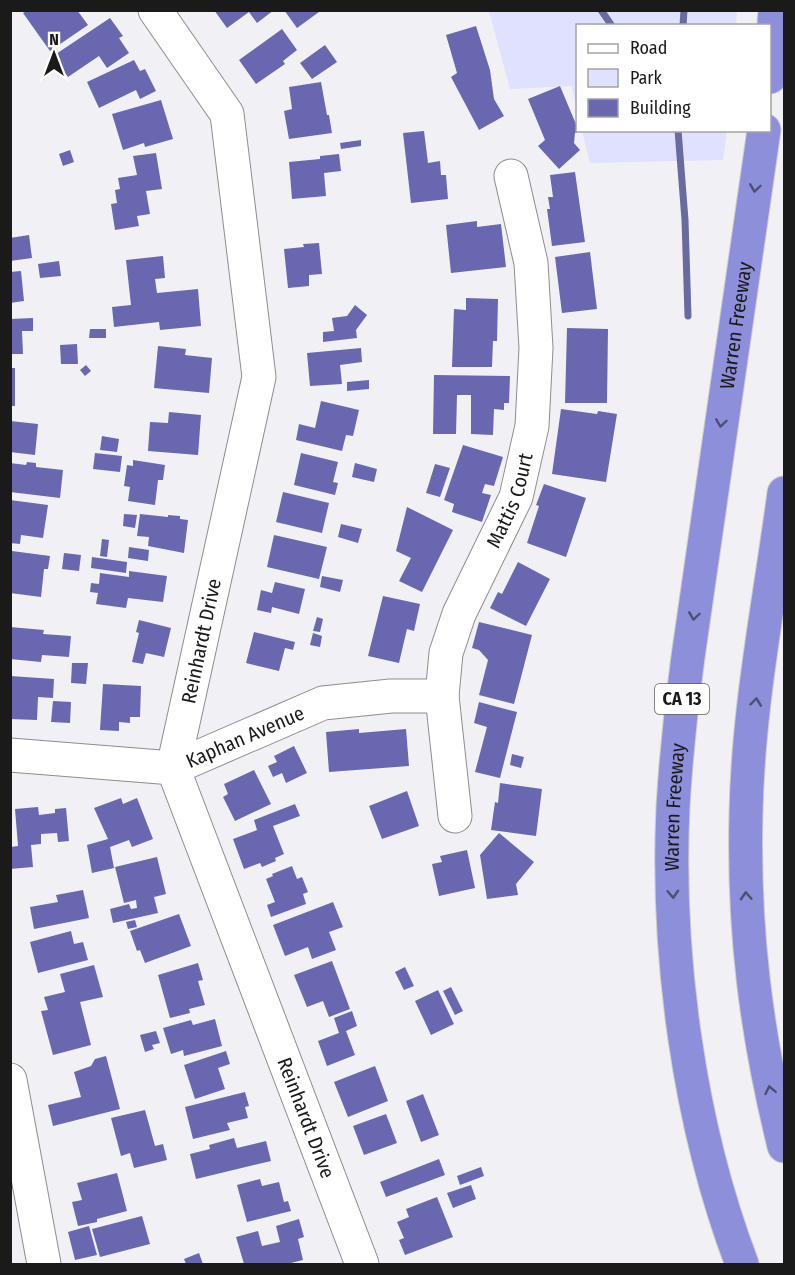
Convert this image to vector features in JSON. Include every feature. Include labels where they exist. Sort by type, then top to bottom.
[{"type":"highway","points":[[771,64],[775,10]]},
{"type":"highway","name":"Warren Freeway","points":[[742,1264],[715,1179],[684,1032],[675,958],[672,883],[673,808],[678,733],[688,657],[764,132]]},
{"type":"highway","points":[[784,493],[751,742],[746,812],[746,880],[749,948],[757,1018],[770,1090],[784,1146]]},
{"type":"street","name":"Reinhardt Drive","points":[[155,10],[227,114],[259,377],[173,768],[362,1264]]},
{"type":"street","name":"Mattis Court","points":[[455,816],[442,696],[446,652],[456,624],[516,496],[532,426],[536,348],[531,262],[511,176]]},
{"type":"street","name":"Kaphan Avenue","points":[[10,755],[173,768],[323,703],[391,696],[442,696]]},
{"type":"street","points":[[10,1080],[44,1264]]},
{"type":"green space","points":[[489,11],[737,11],[736,24],[576,24],[576,105],[572,86],[510,89]]},
{"type":"green space","points":[[582,132],[727,132],[723,160],[590,163]]},
{"type":"building","points":[[28,10],[77,10],[88,25],[50,51],[23,13]]},
{"type":"building","points":[[214,10],[274,10],[257,23],[249,12],[227,28]]},
{"type":"building","points":[[284,10],[318,10],[319,12],[297,28]]},
{"type":"building","points":[[110,18],[123,36],[119,38],[129,53],[107,68],[99,56],[68,77],[53,56]]},
{"type":"building","points":[[476,26],[490,70],[494,99],[504,116],[479,130],[451,77],[457,73],[446,35]]},
{"type":"building","points":[[282,29],[297,50],[283,61],[285,64],[256,84],[239,60]]},
{"type":"building","points":[[325,45],[337,62],[312,79],[300,63]]},
{"type":"building","points":[[134,60],[140,71],[145,69],[156,91],[140,99],[136,90],[99,108],[87,82]]},
{"type":"building","points":[[321,82],[332,133],[289,139],[284,111],[292,109],[289,87]]},
{"type":"building","points":[[560,86],[576,124],[576,132],[578,132],[575,133],[574,143],[580,150],[559,169],[538,146],[545,140],[528,99]]},
{"type":"building","points":[[161,100],[173,139],[145,147],[144,143],[123,150],[112,114]]},
{"type":"building","points":[[424,131],[428,163],[440,161],[441,175],[446,175],[448,199],[411,203],[403,133]]},
{"type":"building","points":[[361,140],[361,146],[341,149],[340,143]]},
{"type":"building","points":[[70,150],[74,162],[63,166],[59,154]]},
{"type":"building","points":[[156,153],[162,189],[146,191],[150,214],[137,216],[139,226],[115,230],[111,204],[117,203],[115,190],[120,189],[118,178],[137,175],[133,156]]},
{"type":"building","points":[[339,154],[341,171],[324,173],[326,196],[292,199],[289,162],[320,159],[320,156]]},
{"type":"building","points":[[575,172],[585,242],[552,246],[547,209],[550,209],[548,197],[553,197],[550,175]]},
{"type":"building","points":[[477,221],[477,227],[501,224],[506,267],[451,273],[446,225]]},
{"type":"building","points":[[29,235],[32,258],[10,261],[10,238]]},
{"type":"building","points":[[319,243],[322,274],[309,275],[309,286],[288,288],[284,249]]},
{"type":"building","points":[[590,252],[597,309],[562,313],[555,257]]},
{"type":"building","points":[[163,256],[165,278],[155,279],[157,293],[198,289],[201,326],[160,330],[159,322],[114,327],[112,307],[131,305],[126,260]]},
{"type":"building","points":[[59,261],[61,276],[40,278],[38,264]]},
{"type":"building","points":[[21,271],[24,301],[10,303],[10,272]]},
{"type":"building","points":[[466,298],[498,299],[497,341],[493,341],[492,367],[452,367],[454,309],[466,310]]},
{"type":"building","points":[[355,305],[367,315],[356,330],[357,338],[323,342],[323,332],[334,331],[332,318],[347,316]]},
{"type":"building","points":[[33,318],[33,331],[22,331],[23,354],[10,354],[10,319]]},
{"type":"building","points":[[567,328],[608,329],[607,403],[565,403]]},
{"type":"building","points":[[90,329],[106,329],[106,338],[89,338]]},
{"type":"building","points":[[77,344],[78,364],[61,364],[60,345]]},
{"type":"building","points":[[158,346],[186,349],[185,355],[212,358],[209,393],[154,388]]},
{"type":"building","points":[[361,348],[362,362],[340,365],[342,384],[310,386],[307,353]]},
{"type":"building","points":[[86,365],[91,371],[85,376],[80,370]]},
{"type":"building","points":[[10,368],[15,368],[15,406],[10,406]]},
{"type":"building","points":[[434,375],[510,376],[509,403],[504,403],[504,410],[494,409],[493,435],[471,434],[471,395],[457,395],[456,434],[433,434]]},
{"type":"building","points":[[369,380],[369,389],[347,391],[347,382]]},
{"type":"building","points":[[321,401],[359,410],[353,436],[346,435],[342,451],[296,440],[299,424],[315,428]]},
{"type":"building","points":[[561,409],[617,414],[606,482],[552,474]]},
{"type":"building","points":[[169,412],[201,415],[198,455],[148,451],[150,422],[168,423]]},
{"type":"building","points":[[10,421],[38,424],[35,455],[10,452]]},
{"type":"building","points":[[102,436],[119,439],[117,452],[100,450]]},
{"type":"building","points":[[463,445],[503,457],[494,486],[485,484],[482,493],[491,495],[482,522],[452,512],[454,504],[444,500]]},
{"type":"building","points":[[95,453],[122,456],[120,472],[93,469]]},
{"type":"building","points":[[301,453],[338,462],[333,482],[338,483],[335,495],[294,485]]},
{"type":"building","points":[[133,460],[165,465],[163,480],[158,480],[155,505],[128,501],[130,487],[124,486],[127,465],[133,466]]},
{"type":"building","points":[[27,462],[36,463],[36,467],[63,470],[60,498],[10,492],[10,463],[26,465]]},
{"type":"building","points":[[355,463],[377,469],[374,482],[352,477]]},
{"type":"building","points":[[435,464],[450,468],[440,497],[426,493]]},
{"type":"building","points":[[544,484],[586,498],[566,557],[527,543],[539,506],[536,505]]},
{"type":"building","points":[[283,492],[329,503],[322,533],[276,522]]},
{"type":"building","points":[[10,500],[48,505],[43,538],[21,535],[20,544],[10,543]]},
{"type":"building","points":[[407,507],[453,530],[422,592],[399,581],[411,558],[396,551]]},
{"type":"building","points":[[124,514],[137,515],[135,528],[123,526]]},
{"type":"building","points":[[140,514],[180,516],[180,519],[188,520],[184,553],[148,546],[149,537],[137,536]]},
{"type":"building","points":[[341,524],[362,529],[358,543],[338,537]]},
{"type":"building","points":[[274,535],[327,547],[319,579],[267,567]]},
{"type":"building","points":[[102,539],[109,540],[107,557],[100,556]]},
{"type":"building","points":[[129,547],[149,550],[148,561],[128,558]]},
{"type":"building","points":[[12,551],[50,556],[48,569],[44,569],[41,597],[10,593]]},
{"type":"building","points":[[64,553],[81,555],[79,571],[62,569]]},
{"type":"building","points":[[92,557],[127,562],[126,573],[91,568]]},
{"type":"building","points":[[518,562],[550,579],[526,626],[490,608],[498,592],[502,594]]},
{"type":"building","points":[[129,571],[167,576],[163,602],[128,598],[126,608],[96,604],[98,593],[90,592],[91,583],[99,584],[100,573],[129,577]]},
{"type":"building","points":[[322,576],[343,580],[340,592],[320,587]]},
{"type":"building","points":[[275,582],[305,589],[299,614],[272,607],[271,613],[257,610],[261,590],[272,593]]},
{"type":"building","points":[[383,596],[420,604],[414,631],[407,629],[399,663],[368,656]]},
{"type":"building","points":[[317,617],[323,619],[320,632],[313,631]]},
{"type":"building","points":[[139,620],[171,628],[164,657],[146,653],[143,664],[132,662],[139,633],[136,632]]},
{"type":"building","points":[[479,622],[532,635],[514,704],[479,695],[488,660],[479,650],[472,648]]},
{"type":"building","points":[[10,627],[44,630],[43,634],[71,636],[69,657],[42,655],[41,662],[10,659]]},
{"type":"building","points":[[254,632],[295,642],[293,650],[285,648],[279,671],[246,663]]},
{"type":"building","points":[[313,633],[322,636],[320,647],[310,645]]},
{"type":"building","points":[[72,663],[88,663],[86,684],[71,683]]},
{"type":"building","points":[[10,676],[54,679],[53,698],[38,697],[37,720],[10,719]]},
{"type":"building","points":[[103,684],[141,686],[140,717],[130,717],[130,723],[119,722],[119,731],[100,730]]},
{"type":"building","points":[[53,701],[71,702],[70,723],[51,722]]},
{"type":"building","points":[[479,702],[517,712],[500,778],[475,772],[487,727],[474,723]]},
{"type":"building","points":[[359,729],[359,733],[406,729],[409,766],[329,772],[326,732]]},
{"type":"building","points":[[294,746],[307,773],[286,783],[282,773],[273,777],[268,766],[277,762],[274,756]]},
{"type":"building","points":[[512,754],[524,757],[521,768],[510,765]]},
{"type":"building","points":[[254,770],[271,804],[235,821],[223,797],[228,794],[224,784]]},
{"type":"building","points":[[500,783],[542,789],[536,836],[491,830]]},
{"type":"building","points":[[407,791],[419,826],[382,839],[369,806]]},
{"type":"building","points":[[121,798],[123,804],[137,798],[153,839],[132,847],[129,840],[110,847],[114,868],[92,873],[87,845],[108,839],[94,808]]},
{"type":"building","points":[[295,804],[300,816],[273,826],[284,854],[275,858],[276,861],[262,867],[260,863],[244,869],[233,839],[257,830],[254,820]]},
{"type":"building","points":[[38,807],[39,815],[55,813],[55,809],[66,808],[69,841],[58,842],[57,833],[41,834],[41,844],[31,845],[33,867],[10,869],[10,847],[18,846],[15,809]]},
{"type":"building","points":[[499,833],[534,862],[516,884],[518,895],[487,899],[480,855]]},
{"type":"building","points":[[467,850],[475,888],[439,896],[432,864],[442,862],[440,856]]},
{"type":"building","points":[[157,857],[166,894],[154,897],[158,913],[113,923],[110,909],[129,904],[131,909],[137,908],[136,900],[124,903],[115,867]]},
{"type":"building","points":[[292,866],[297,879],[302,877],[308,892],[303,894],[306,904],[271,917],[267,905],[275,902],[266,879]]},
{"type":"building","points":[[83,890],[89,918],[34,929],[30,907],[58,902],[56,895]]},
{"type":"building","points":[[333,902],[343,927],[329,932],[336,950],[312,959],[308,947],[285,956],[273,925]]},
{"type":"building","points":[[179,914],[191,946],[145,963],[140,950],[137,951],[130,931]]},
{"type":"building","points":[[135,920],[137,927],[128,929],[126,922]]},
{"type":"building","points":[[71,931],[74,944],[83,942],[88,960],[38,973],[30,942]]},
{"type":"building","points":[[332,961],[350,1009],[329,1017],[323,1001],[307,1007],[294,975]]},
{"type":"building","points":[[198,963],[203,980],[198,981],[205,1005],[189,1009],[190,1013],[170,1018],[158,975]]},
{"type":"building","points":[[94,965],[103,997],[80,1002],[91,1045],[53,1055],[41,1011],[48,1010],[44,997],[65,992],[60,974]]},
{"type":"building","points":[[405,967],[414,986],[404,990],[395,972]]},
{"type":"building","points":[[451,987],[463,1011],[455,1015],[443,991]]},
{"type":"building","points":[[438,990],[454,1024],[431,1035],[415,1001]]},
{"type":"building","points":[[352,1011],[357,1026],[346,1031],[355,1055],[327,1066],[318,1041],[339,1033],[334,1018]]},
{"type":"building","points":[[215,1019],[222,1046],[184,1056],[183,1050],[171,1054],[163,1028],[191,1020],[193,1025]]},
{"type":"building","points":[[156,1031],[160,1043],[152,1045],[154,1049],[145,1052],[140,1035]]},
{"type":"building","points":[[226,1051],[230,1064],[218,1068],[225,1089],[195,1099],[184,1065]]},
{"type":"building","points":[[106,1056],[120,1109],[53,1126],[48,1105],[81,1097],[74,1072],[91,1066],[95,1059]]},
{"type":"building","points":[[375,1066],[388,1101],[348,1117],[334,1082]]},
{"type":"building","points":[[245,1092],[249,1106],[245,1107],[248,1118],[227,1123],[230,1130],[193,1139],[185,1107]]},
{"type":"building","points":[[423,1094],[439,1135],[421,1142],[406,1101]]},
{"type":"building","points":[[145,1110],[155,1146],[163,1144],[167,1160],[134,1168],[130,1153],[121,1156],[111,1118]]},
{"type":"building","points":[[386,1114],[397,1143],[364,1155],[353,1126]]},
{"type":"building","points":[[234,1138],[237,1148],[266,1141],[271,1161],[196,1179],[190,1154],[210,1149],[209,1145]]},
{"type":"building","points":[[439,1159],[445,1175],[386,1197],[380,1182]]},
{"type":"building","points":[[481,1167],[484,1176],[460,1185],[457,1176]]},
{"type":"building","points":[[117,1173],[127,1211],[78,1226],[72,1202],[82,1200],[77,1183]]},
{"type":"building","points":[[260,1179],[262,1186],[279,1182],[284,1202],[288,1201],[291,1211],[247,1222],[237,1185]]},
{"type":"building","points":[[471,1185],[476,1199],[453,1208],[447,1193]]},
{"type":"building","points":[[437,1197],[453,1237],[405,1255],[399,1240],[404,1238],[397,1222],[409,1217],[406,1209]]},
{"type":"building","points":[[142,1216],[150,1244],[100,1257],[92,1229]]},
{"type":"building","points":[[299,1219],[304,1237],[298,1239],[303,1260],[287,1264],[244,1264],[236,1237],[258,1231],[262,1246],[280,1242],[276,1226]]},
{"type":"building","points":[[89,1226],[97,1255],[75,1260],[68,1232]]},
{"type":"building","points":[[199,1253],[203,1264],[186,1264],[184,1259]]},
{"type":"waterway","points":[[601,10],[611,24]]},
{"type":"waterway","points":[[683,24],[684,10]]},
{"type":"waterway","points":[[678,132],[685,220],[688,316]]}]
